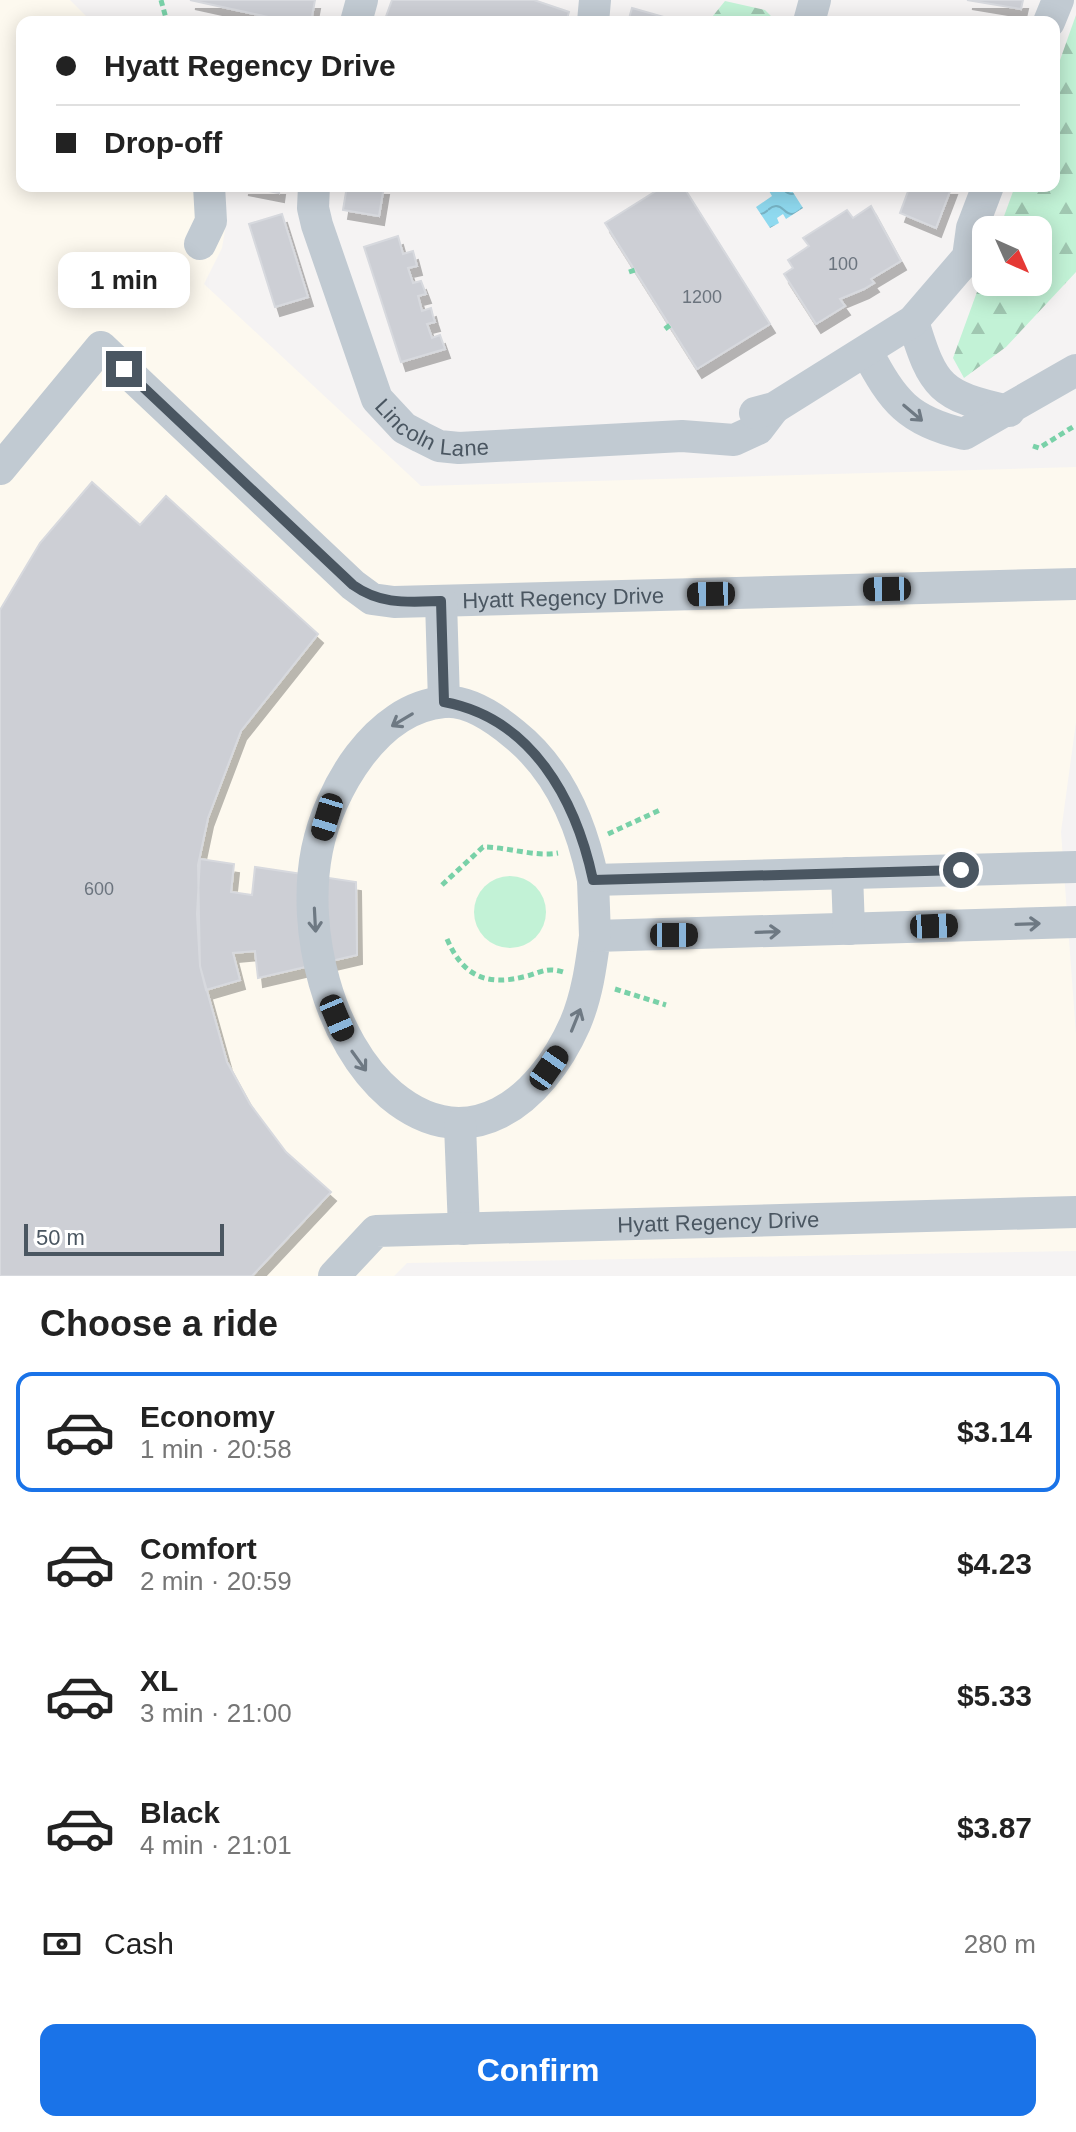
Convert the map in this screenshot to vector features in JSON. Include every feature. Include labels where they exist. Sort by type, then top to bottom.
[{"type":"street","points":[[200,244],[211,221],[209,192]]},
{"type":"street","name":"Lincoln Lane","points":[[314,192],[317,225],[377,399],[404,428],[439,446],[459,448],[682,436],[734,440],[747,435],[758,429],[774,408],[913,321],[939,293],[950,274],[968,257],[972,228],[986,192]]},
{"type":"street","points":[[913,321],[923,355],[936,379],[966,402],[1009,411]]},
{"type":"street","points":[[0,469],[101,347],[353,585],[372,599],[441,601]]},
{"type":"street","points":[[867,352],[887,389],[929,426],[964,434],[1076,370]]},
{"type":"street","name":"Hyatt Regency Drive","points":[[444,702],[441,601],[1076,584]]},
{"type":"street","points":[[444,702],[469,706],[498,720],[529,745],[569,804],[593,880],[595,936],[586,993],[575,1024],[539,1082],[513,1106],[489,1118],[460,1125],[428,1117],[396,1099],[370,1077],[350,1049],[318,964],[313,875],[327,817],[356,761],[375,738],[405,716],[444,702]]},
{"type":"street","points":[[593,880],[1076,867]]},
{"type":"street","points":[[847,873],[849,929]]},
{"type":"street","points":[[595,936],[1076,922]]},
{"type":"street","points":[[460,1125],[464,1229]]},
{"type":"street","name":"Hyatt Regency Drive","points":[[334,1276],[376,1231],[1076,1212]]},
{"type":"path","points":[[1033,446],[1039,448],[1076,425]]},
{"type":"path","points":[[599,838],[662,809]]},
{"type":"path","points":[[442,885],[483,847],[513,847],[543,855],[569,851]]},
{"type":"path","points":[[447,939],[458,964],[489,980],[526,976],[548,967],[574,975]]},
{"type":"path","points":[[607,986],[666,1005]]},
{"type":"shaded area","points":[[0,0],[70,0],[86,16],[16,16],[16,192],[222,192],[227,218],[222,248],[204,284],[421,486],[1076,467],[1076,722],[1061,832],[1076,1034],[1076,1251],[407,1263],[394,1276],[0,1276]]},
{"type":"green space","points":[[725,1],[765,10],[771,16],[713,16]]},
{"type":"green space","points":[[1076,15],[1076,272],[1006,347],[964,378],[953,358],[975,296],[1052,296],[1052,216],[1004,216],[1013,192],[1060,192],[1060,60]]},
{"type":"green space","points":[[517,876],[536,886],[544,898],[544,926],[536,938],[524,946],[503,948],[484,938],[476,926],[474,905],[484,886],[496,878]]},
{"type":"water","points":[[770,192],[793,192],[803,208],[786,219],[783,214],[777,218],[779,223],[770,228],[756,207],[772,196]]},
{"type":"building","points":[[190,0],[315,0],[312,16],[263,16]]},
{"type":"building","points":[[392,0],[534,0],[569,12],[568,16],[386,16]]},
{"type":"building","points":[[967,0],[1023,0],[1021,9]]},
{"type":"building","points":[[632,8],[660,16],[630,16]]},
{"type":"building","points":[[346,192],[383,192],[379,216],[343,210]]},
{"type":"building","points":[[654,192],[687,192],[770,324],[697,369],[605,223]]},
{"type":"building","points":[[908,192],[950,192],[936,228],[900,213]]},
{"type":"building","points":[[871,206],[901,261],[871,279],[874,283],[840,299],[845,306],[816,324],[784,274],[793,268],[788,260],[809,246],[803,238],[847,210],[853,218]]},
{"type":"building","points":[[282,214],[308,297],[275,307],[249,224]]},
{"type":"building","points":[[398,236],[403,254],[413,251],[417,266],[408,268],[413,283],[421,281],[426,294],[418,296],[422,311],[431,308],[435,322],[427,324],[432,338],[440,335],[445,349],[401,362],[364,247]]},
{"type":"building","points":[[92,482],[140,525],[166,496],[318,634],[241,731],[208,818],[198,865],[200,966],[227,1062],[250,1104],[286,1152],[331,1192],[252,1276],[0,1276],[0,610],[40,543]]},
{"type":"building","points":[[200,859],[234,864],[231,892],[252,895],[255,867],[356,882],[357,955],[258,978],[255,951],[233,953],[240,980],[206,990],[200,966],[197,914]]},
{"type":"route","points":[[124,369],[353,585],[372,599],[441,601],[444,702],[469,706],[498,720],[529,745],[569,804],[593,880],[961,870]]}]
